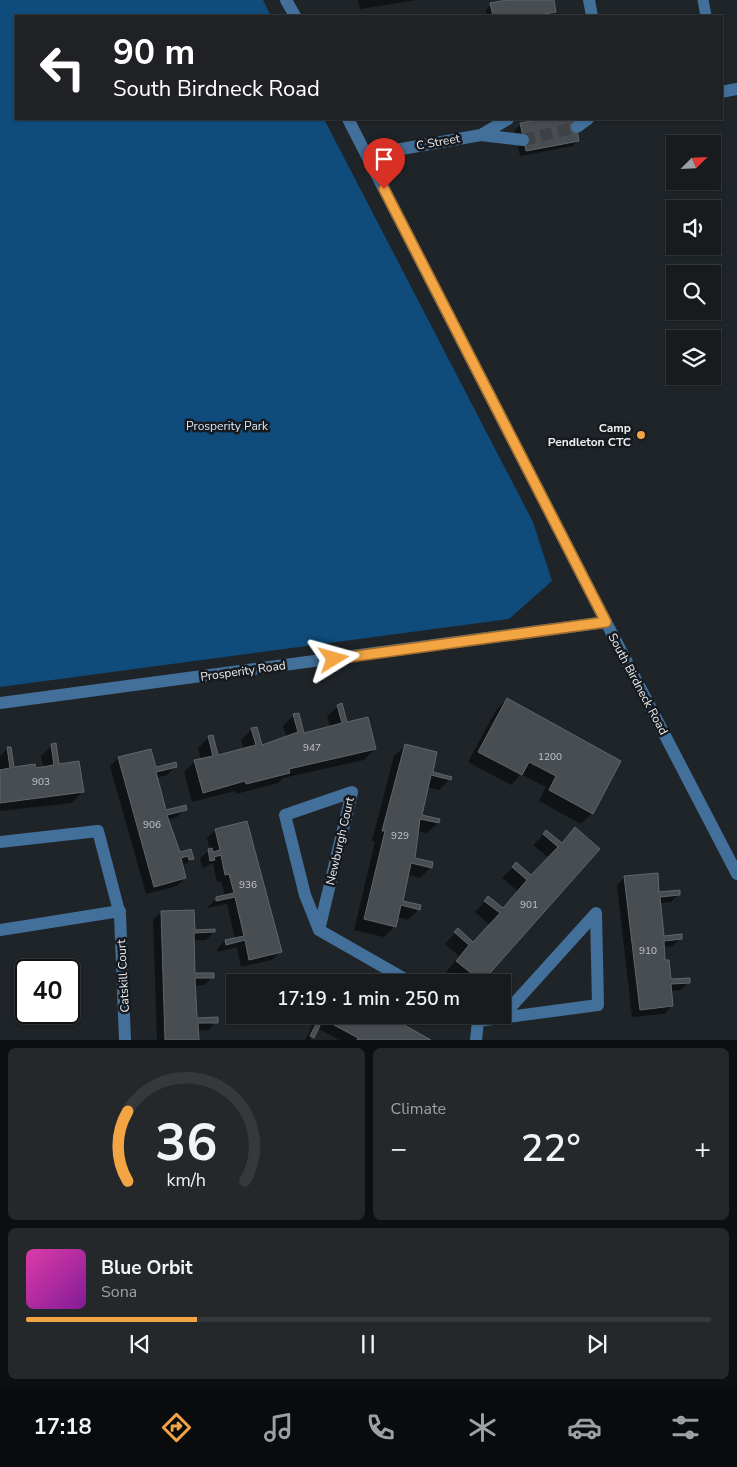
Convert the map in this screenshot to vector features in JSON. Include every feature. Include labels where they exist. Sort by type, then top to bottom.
[{"type":"street","points":[[286,0],[294,15]]},
{"type":"street","points":[[589,0],[592,15]]},
{"type":"street","points":[[723,92],[737,89]]},
{"type":"street","name":"South Birdneck Road","points":[[348,120],[737,874]]},
{"type":"street","name":"C Street","points":[[481,134],[506,120]]},
{"type":"street","points":[[577,127],[587,120]]},
{"type":"street","name":"C Street","points":[[366,155],[481,134],[523,140]]},
{"type":"street","name":"Prosperity Road","points":[[0,704],[606,622]]},
{"type":"street","name":"Newburgh Court","points":[[352,792],[326,901],[319,930],[305,894],[285,815],[352,792]]},
{"type":"street","name":"Catskill Court","points":[[0,842],[98,830],[120,912],[125,1040]]},
{"type":"street","points":[[0,930],[120,912]]},
{"type":"street","points":[[596,913],[598,1005],[501,1018],[545,969],[596,913]]},
{"type":"street","points":[[319,930],[396,974]]},
{"type":"street","points":[[474,1024],[476,1040]]},
{"type":"lane","points":[[703,0],[706,15]]},
{"type":"green space","name":"Prosperity Park","points":[[0,0],[263,0],[270,15],[15,15],[15,120],[325,120],[533,522],[552,581],[509,619],[0,687]]},
{"type":"building","points":[[507,0],[554,0],[556,12],[539,15],[493,15],[490,3]]},
{"type":"building","points":[[537,120],[575,120],[579,141],[526,151],[520,123]]},
{"type":"building","points":[[507,698],[621,761],[593,814],[549,790],[556,776],[529,762],[522,775],[478,752]]},
{"type":"building","points":[[342,703],[347,722],[368,717],[376,749],[289,769],[290,773],[246,784],[245,781],[203,793],[194,760],[213,756],[208,736],[213,735],[218,755],[256,745],[251,728],[257,727],[262,745],[298,732],[293,714],[299,713],[304,733],[342,723],[337,705]]},
{"type":"building","points":[[56,743],[59,764],[79,761],[84,792],[0,803],[0,770],[10,768],[7,747],[11,747],[14,767],[35,764],[36,768],[54,765],[51,744]]},
{"type":"building","points":[[405,744],[437,752],[433,772],[452,777],[451,780],[431,775],[422,815],[440,819],[439,823],[420,819],[415,858],[433,862],[432,868],[411,863],[403,901],[421,905],[420,910],[401,905],[396,927],[364,919],[385,831],[382,831]]},
{"type":"building","points":[[151,749],[156,767],[176,762],[177,767],[156,772],[166,810],[186,805],[187,810],[167,815],[180,852],[191,849],[194,859],[189,860],[188,856],[181,858],[186,878],[154,887],[118,757]]},
{"type":"building","points":[[247,821],[282,952],[249,960],[245,940],[226,945],[225,940],[244,936],[235,897],[216,901],[216,897],[234,893],[229,874],[225,875],[221,855],[214,857],[215,860],[210,861],[208,849],[212,848],[213,852],[220,850],[215,829]]},
{"type":"building","points":[[575,827],[600,849],[489,974],[472,974],[456,961],[469,945],[454,932],[458,928],[473,942],[500,913],[484,901],[488,896],[503,908],[527,880],[512,867],[516,862],[531,875],[558,847],[543,834],[546,830],[562,843]]},
{"type":"building","points":[[658,873],[659,892],[680,890],[680,895],[660,897],[664,936],[682,934],[682,939],[664,941],[665,960],[669,960],[671,979],[690,978],[690,983],[671,984],[673,1006],[640,1010],[624,876]]},
{"type":"building","points":[[194,910],[195,930],[215,929],[215,932],[194,933],[195,973],[214,973],[214,978],[195,978],[197,1018],[218,1017],[218,1023],[198,1023],[199,1040],[165,1040],[161,911]]},
{"type":"building","points":[[316,1024],[321,1024],[314,1038],[310,1036]]},
{"type":"building","points":[[332,1024],[402,1024],[431,1040],[357,1040],[358,1038]]},
{"type":"tunnel","points":[[523,140],[577,127]]},
{"type":"place","name":"Camp Pendleton CTC","points":[[641,435]]},
{"type":"route","points":[[334,659],[606,622],[384,189]]}]
